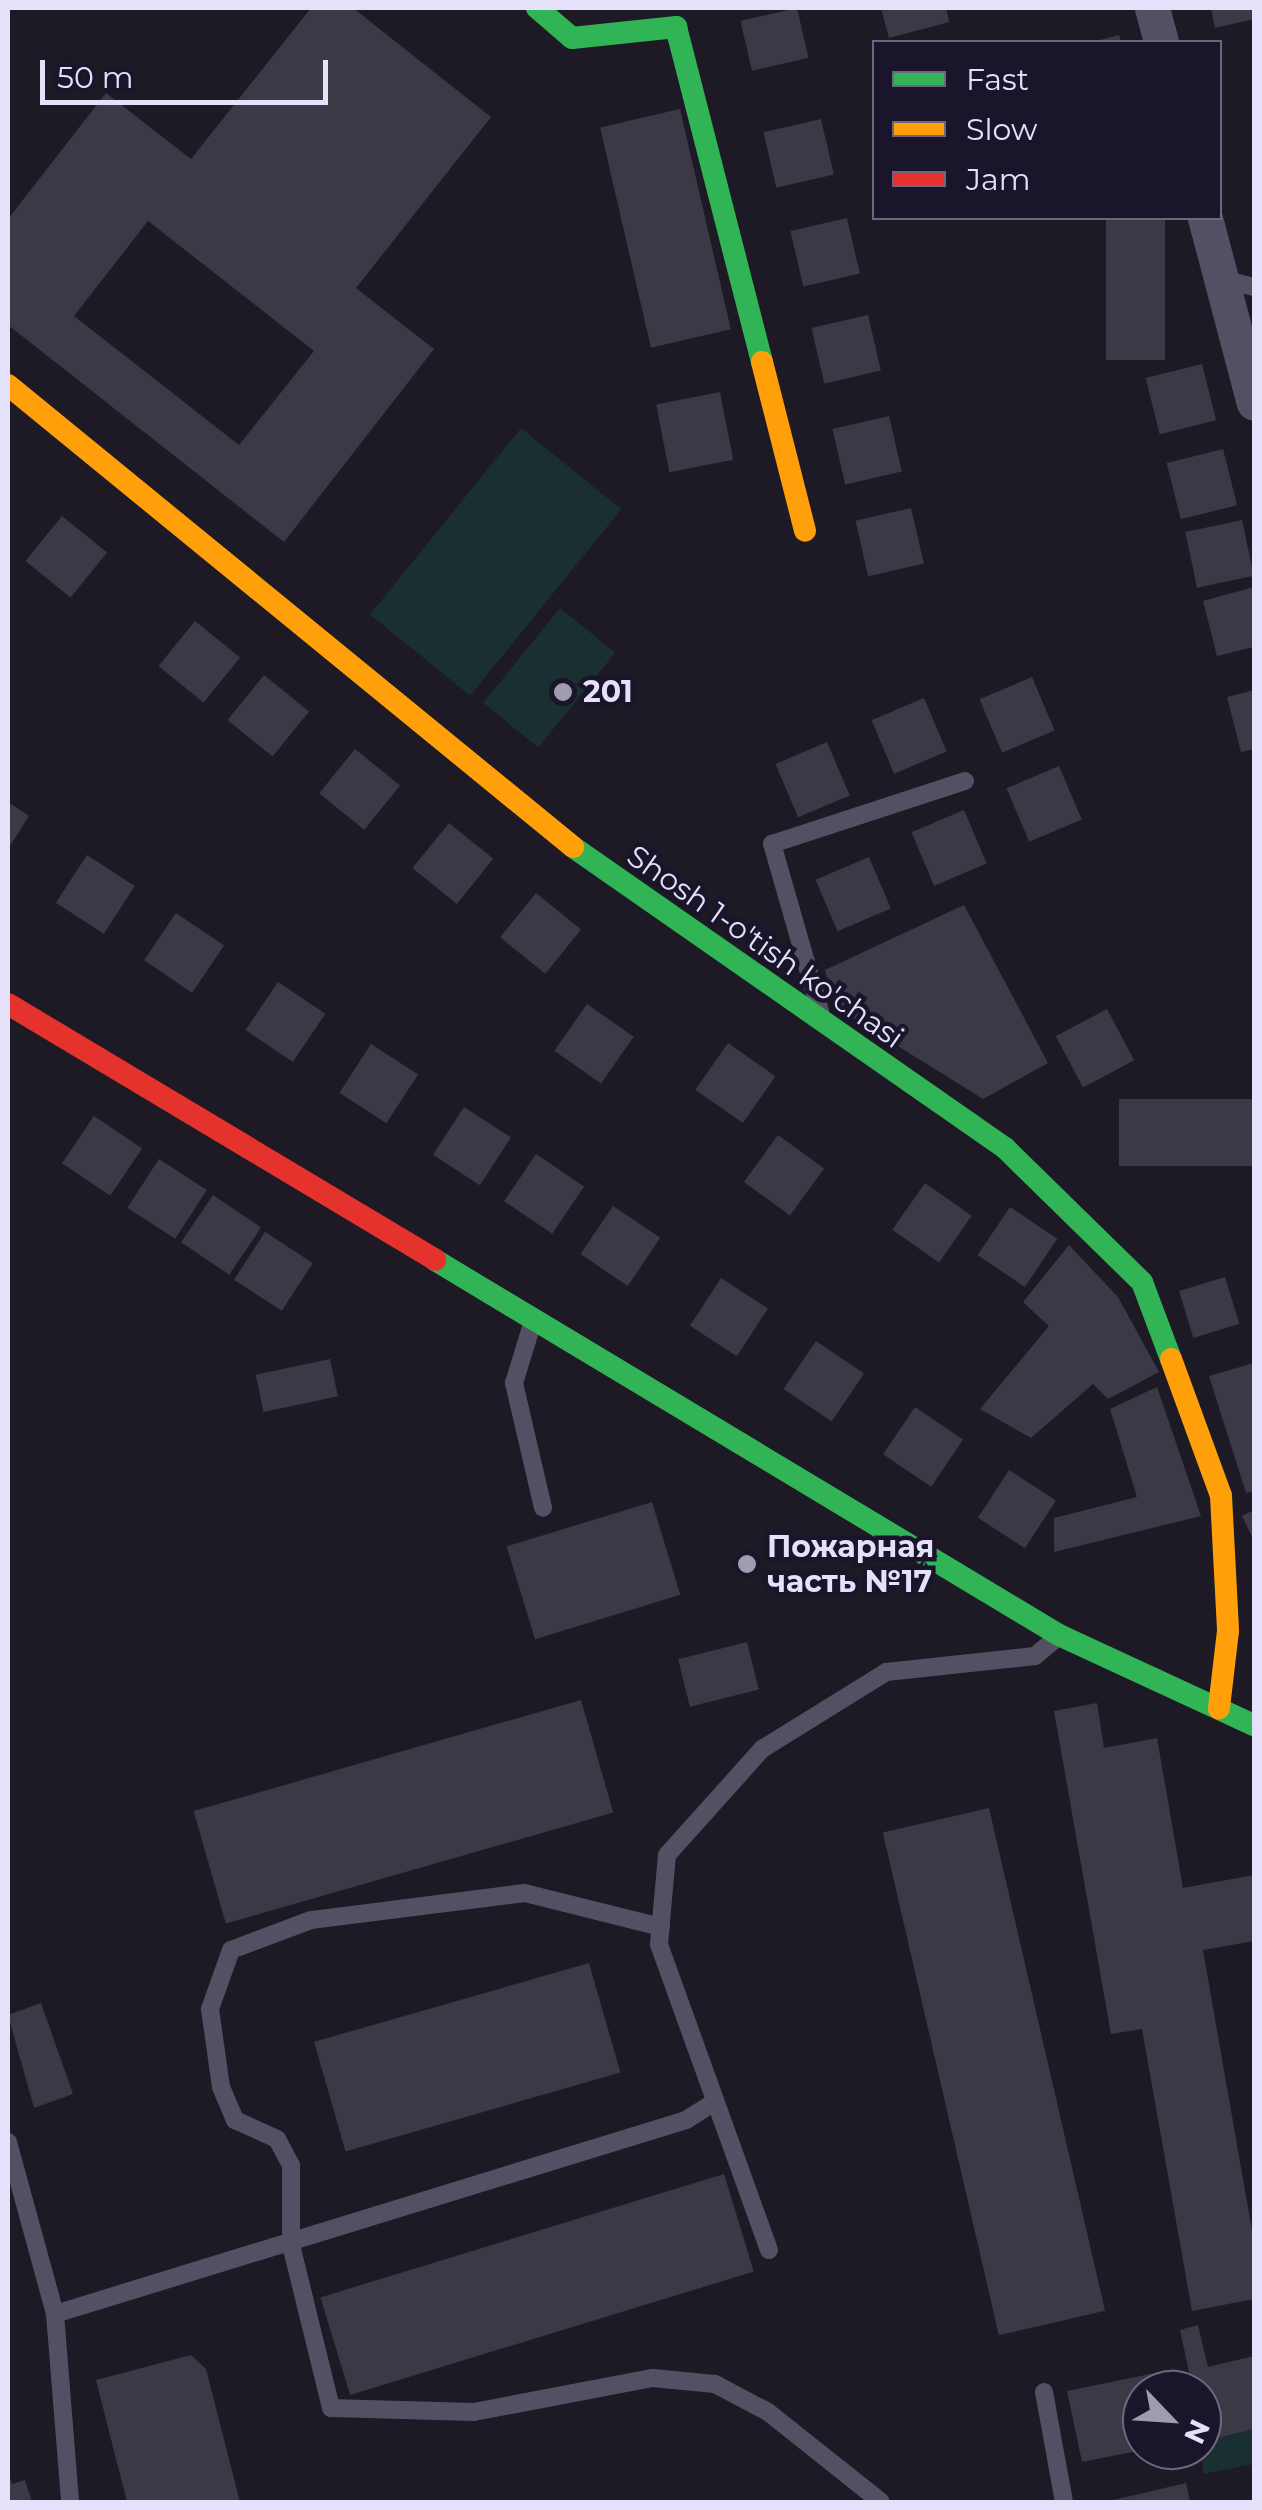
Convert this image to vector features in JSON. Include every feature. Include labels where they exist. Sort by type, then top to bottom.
[{"type":"street","points":[[537,8],[572,38],[676,28],[805,532]]},
{"type":"street","points":[[1152,8],[1160,40]]},
{"type":"street","points":[[1206,220],[1238,283],[1254,403]]},
{"type":"street","name":"Shosh 1-o'tish ko'chasi","points":[[8,386],[78,430],[638,902],[1005,1148],[1142,1282],[1221,1496],[1228,1631],[1219,1708]]},
{"type":"street","points":[[8,1004],[1059,1635],[1254,1725]]},
{"type":"lane","points":[[824,1026],[772,844],[964,781]]},
{"type":"lane","points":[[533,1321],[514,1383],[544,1508]]},
{"type":"lane","points":[[768,2250],[715,2102],[660,1927],[667,1855],[762,1749],[886,1672],[1036,1656],[1059,1635]]},
{"type":"lane","points":[[660,1927],[525,1893],[310,1920],[231,1950],[210,2009],[221,2087],[235,2120],[277,2138],[291,2165],[291,2245],[332,2408],[474,2412],[653,2378],[714,2384],[768,2412],[881,2502]]},
{"type":"lane","points":[[55,2314],[291,2245],[686,2120],[715,2102]]},
{"type":"lane","points":[[8,2142],[55,2314],[70,2502]]},
{"type":"lane","points":[[1044,2392],[1064,2502]]},
{"type":"green space","points":[[521,428],[621,509],[470,696],[370,615]]},
{"type":"green space","points":[[560,608],[615,653],[538,747],[483,703]]},
{"type":"green space","points":[[1254,2429],[1254,2464],[1203,2474],[1203,2470],[1222,2470],[1222,2437]]},
{"type":"building","points":[[311,8],[353,8],[491,117],[356,288],[434,349],[284,542],[8,325],[8,219],[106,93],[191,159]],"holes":[[[148,221],[314,351],[239,445],[74,316]]]},
{"type":"building","points":[[797,8],[808,58],[752,71],[740,21]]},
{"type":"building","points":[[881,8],[946,8],[949,22],[889,38]]},
{"type":"building","points":[[1211,8],[1254,8],[1254,19],[1215,28]]},
{"type":"building","points":[[680,109],[731,329],[651,348],[600,127]]},
{"type":"building","points":[[821,119],[834,175],[776,188],[764,132]]},
{"type":"building","points":[[847,218],[860,274],[803,287],[790,231]]},
{"type":"building","points":[[1106,220],[1165,220],[1165,360],[1106,360]]},
{"type":"building","points":[[868,315],[881,371],[824,384],[811,328]]},
{"type":"building","points":[[1202,364],[1216,420],[1160,434],[1146,378]]},
{"type":"building","points":[[720,392],[733,460],[669,472],[656,404]]},
{"type":"building","points":[[889,416],[902,472],[845,485],[832,429]]},
{"type":"building","points":[[1223,449],[1237,505],[1181,519],[1167,463]]},
{"type":"building","points":[[911,508],[924,564],[868,576],[855,521]]},
{"type":"building","points":[[62,516],[107,553],[71,598],[25,561]]},
{"type":"building","points":[[1242,520],[1254,576],[1197,588],[1185,532]]},
{"type":"building","points":[[1254,587],[1254,647],[1217,656],[1203,601]]},
{"type":"building","points":[[195,621],[240,658],[204,703],[158,666]]},
{"type":"building","points":[[264,675],[309,712],[273,757],[227,720]]},
{"type":"building","points":[[1032,677],[1055,730],[1002,753],[980,699]]},
{"type":"building","points":[[1254,690],[1254,749],[1241,752],[1227,697]]},
{"type":"building","points":[[924,698],[947,751],[894,774],[872,720]]},
{"type":"building","points":[[827,742],[850,795],[798,817],[775,764]]},
{"type":"building","points":[[355,749],[400,786],[364,830],[319,793]]},
{"type":"building","points":[[1059,766],[1082,819],[1029,842],[1007,788]]},
{"type":"building","points":[[8,802],[29,816],[8,849]]},
{"type":"building","points":[[964,810],[987,863],[934,886],[912,832]]},
{"type":"building","points":[[449,823],[493,859],[457,904],[412,868]]},
{"type":"building","points":[[87,855],[135,886],[104,934],[56,903]]},
{"type":"building","points":[[869,857],[891,909],[837,931],[816,880]]},
{"type":"building","points":[[536,893],[581,930],[545,974],[500,937]]},
{"type":"building","points":[[964,905],[1048,1063],[983,1099],[835,1007],[825,970]]},
{"type":"building","points":[[176,913],[224,945],[192,993],[144,960]]},
{"type":"building","points":[[278,982],[325,1014],[293,1062],[246,1030]]},
{"type":"building","points":[[587,1004],[634,1037],[601,1083],[554,1051]]},
{"type":"building","points":[[1107,1009],[1134,1060],[1083,1087],[1056,1036]]},
{"type":"building","points":[[728,1043],[776,1076],[743,1123],[695,1090]]},
{"type":"building","points":[[371,1044],[418,1074],[386,1123],[339,1093]]},
{"type":"building","points":[[1119,1099],[1254,1099],[1254,1166],[1119,1166]]},
{"type":"building","points":[[464,1107],[511,1137],[480,1185],[433,1155]]},
{"type":"building","points":[[94,1116],[142,1148],[110,1196],[62,1163]]},
{"type":"building","points":[[778,1135],[824,1169],[790,1215],[744,1182]]},
{"type":"building","points":[[536,1154],[584,1186],[552,1234],[504,1201]]},
{"type":"building","points":[[159,1159],[207,1190],[175,1239],[127,1208]]},
{"type":"building","points":[[925,1183],[972,1216],[939,1262],[892,1230]]},
{"type":"building","points":[[213,1195],[261,1227],[229,1275],[181,1242]]},
{"type":"building","points":[[613,1206],[660,1238],[628,1286],[581,1254]]},
{"type":"building","points":[[1010,1207],[1057,1239],[1025,1287],[978,1255]]},
{"type":"building","points":[[265,1232],[313,1263],[282,1311],[234,1280]]},
{"type":"building","points":[[1069,1245],[1118,1297],[1159,1372],[1108,1399],[1093,1384],[1031,1438],[980,1409],[1049,1326],[1023,1302]]},
{"type":"building","points":[[1225,1277],[1239,1324],[1193,1338],[1179,1291]]},
{"type":"building","points":[[721,1278],[768,1308],[737,1356],[690,1326]]},
{"type":"building","points":[[816,1341],[864,1373],[832,1422],[784,1389]]},
{"type":"building","points":[[330,1359],[338,1396],[264,1412],[256,1375]]},
{"type":"building","points":[[1254,1363],[1254,1491],[1246,1493],[1209,1376]]},
{"type":"building","points":[[1157,1387],[1201,1516],[1054,1552],[1054,1518],[1137,1497],[1110,1409]]},
{"type":"building","points":[[915,1407],[963,1439],[931,1487],[883,1454]]},
{"type":"building","points":[[1009,1470],[1056,1500],[1025,1548],[978,1518]]},
{"type":"building","points":[[652,1502],[680,1595],[535,1639],[507,1546]]},
{"type":"building","points":[[1254,1510],[1254,1541],[1242,1516]]},
{"type":"building","points":[[747,1642],[759,1690],[690,1707],[678,1659]]},
{"type":"building","points":[[581,1700],[613,1812],[226,1924],[194,1811]]},
{"type":"building","points":[[1097,1703],[1104,1748],[1157,1738],[1183,1888],[1254,1875],[1254,1941],[1203,1950],[1254,2242],[1254,2299],[1192,2311],[1142,2029],[1111,2034],[1054,1711]]},
{"type":"building","points":[[989,1808],[1105,2311],[999,2335],[883,1833]]},
{"type":"building","points":[[589,1963],[620,2073],[346,2151],[314,2042]]},
{"type":"building","points":[[41,2003],[73,2094],[34,2108],[8,2015]]},
{"type":"building","points":[[724,2174],[754,2272],[350,2395],[320,2297]]},
{"type":"building","points":[[1198,2325],[1208,2367],[1254,2356],[1254,2429],[1222,2437],[1222,2370],[1189,2370],[1180,2330]]},
{"type":"building","points":[[191,2355],[206,2369],[240,2502],[127,2502],[96,2380]]},
{"type":"building","points":[[1122,2380],[1122,2454],[1082,2462],[1067,2391]]},
{"type":"building","points":[[8,2471],[12,2484],[25,2480],[32,2502],[8,2502]]},
{"type":"building","points":[[1186,2483],[1190,2502],[1109,2502],[1109,2501]]},
{"type":"traffic: fast","points":[[537,8],[572,38],[676,27],[762,362]]},
{"type":"traffic: fast","points":[[573,847],[1005,1148],[1142,1282],[1171,1359]]},
{"type":"traffic: fast","points":[[435,1260],[1059,1635],[1254,1725]]},
{"type":"traffic: slow","points":[[762,362],[805,531]]},
{"type":"traffic: slow","points":[[8,385],[573,847]]},
{"type":"traffic: slow","points":[[1171,1359],[1221,1496],[1228,1631],[1219,1708]]},
{"type":"traffic: jam","points":[[8,1004],[435,1260]]},
{"type":"place","name":"201","points":[[563,692]]},
{"type":"place","name":"Пожарная часть №17","points":[[747,1564]]}]
